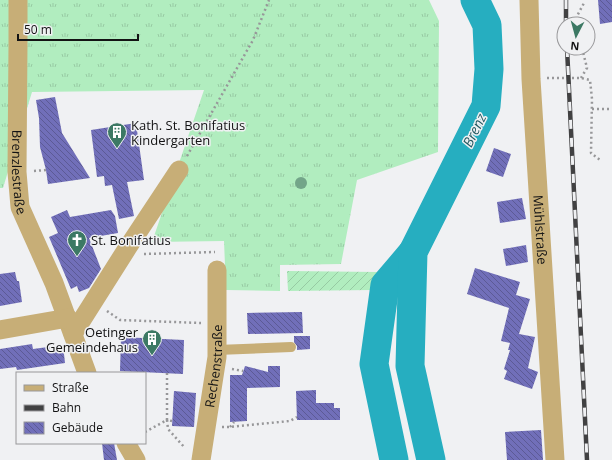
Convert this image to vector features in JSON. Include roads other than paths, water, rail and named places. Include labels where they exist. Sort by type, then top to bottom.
[{"type":"street","name":"Brenzlestraße","points":[[18,0],[17,172],[20,207],[54,283],[88,372]]},
{"type":"street","name":"Mühlstraße","points":[[529,0],[531,79],[555,460]]},
{"type":"street","points":[[0,330],[70,326],[93,301],[179,170]]},
{"type":"street","name":"Rechenstraße","points":[[201,460],[217,357],[217,270]]},
{"type":"street","points":[[127,444],[136,460]]},
{"type":"lane","points":[[217,350],[291,347]]},
{"type":"waterway","name":"Brenz","points":[[431,460],[410,366],[413,252],[486,106],[489,69],[487,25],[475,0]]},
{"type":"waterway","name":"Brenz","points":[[394,460],[374,364],[385,285],[413,252]]},
{"type":"railway","points":[[566,0],[566,16]]},
{"type":"railway","points":[[567,56],[587,460]]},
{"type":"place","name":"Kath. St. Bonifatius Kindergarten","points":[[117,149]]},
{"type":"place","name":"St. Bonifatius","points":[[77,257]]},
{"type":"place","name":"Oetinger Gemeindehaus","points":[[152,356]]}]
